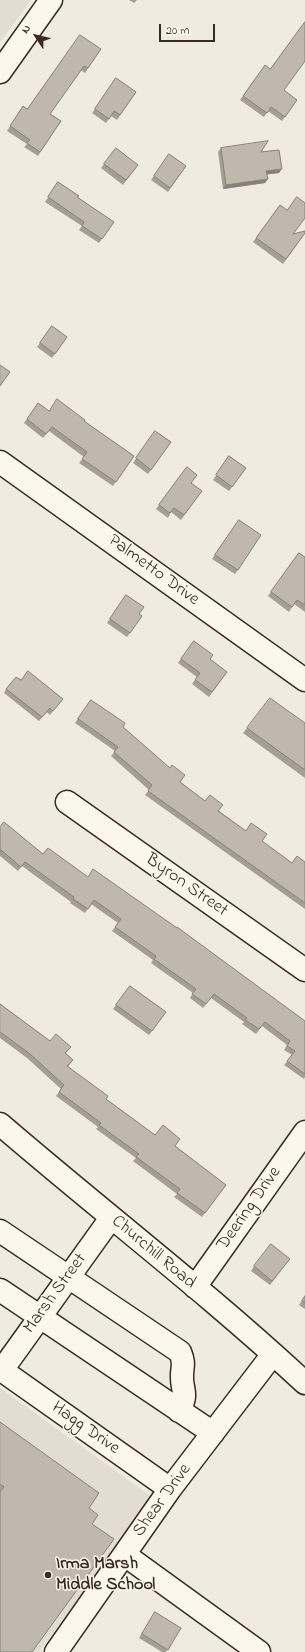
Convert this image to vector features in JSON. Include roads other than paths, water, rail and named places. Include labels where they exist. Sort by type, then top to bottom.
[{"type":"street","points":[[0,72],[51,0]]},
{"type":"street","name":"Palmetto Drive","points":[[0,462],[305,680]]},
{"type":"street","name":"Byron Street","points":[[67,802],[305,970]]},
{"type":"street","name":"Churchill Road","points":[[0,1124],[195,1287],[305,1383]]},
{"type":"street","name":"Deering Drive","points":[[195,1287],[305,1132]]},
{"type":"street","name":"Marsh Street","points":[[1,1370],[111,1218]]},
{"type":"street","points":[[0,1230],[180,1352],[184,1363],[182,1375],[185,1390],[184,1401],[179,1411]]},
{"type":"street","points":[[0,1290],[213,1433]]},
{"type":"street","name":"Shear Drive","points":[[56,1652],[170,1489],[273,1354]]},
{"type":"street","name":"Hagg Drive","points":[[1,1370],[170,1489]]},
{"type":"street","points":[[125,1555],[259,1652]]},
{"type":"place","name":"Irma Marsh Middle School","points":[[48,1575]]}]
